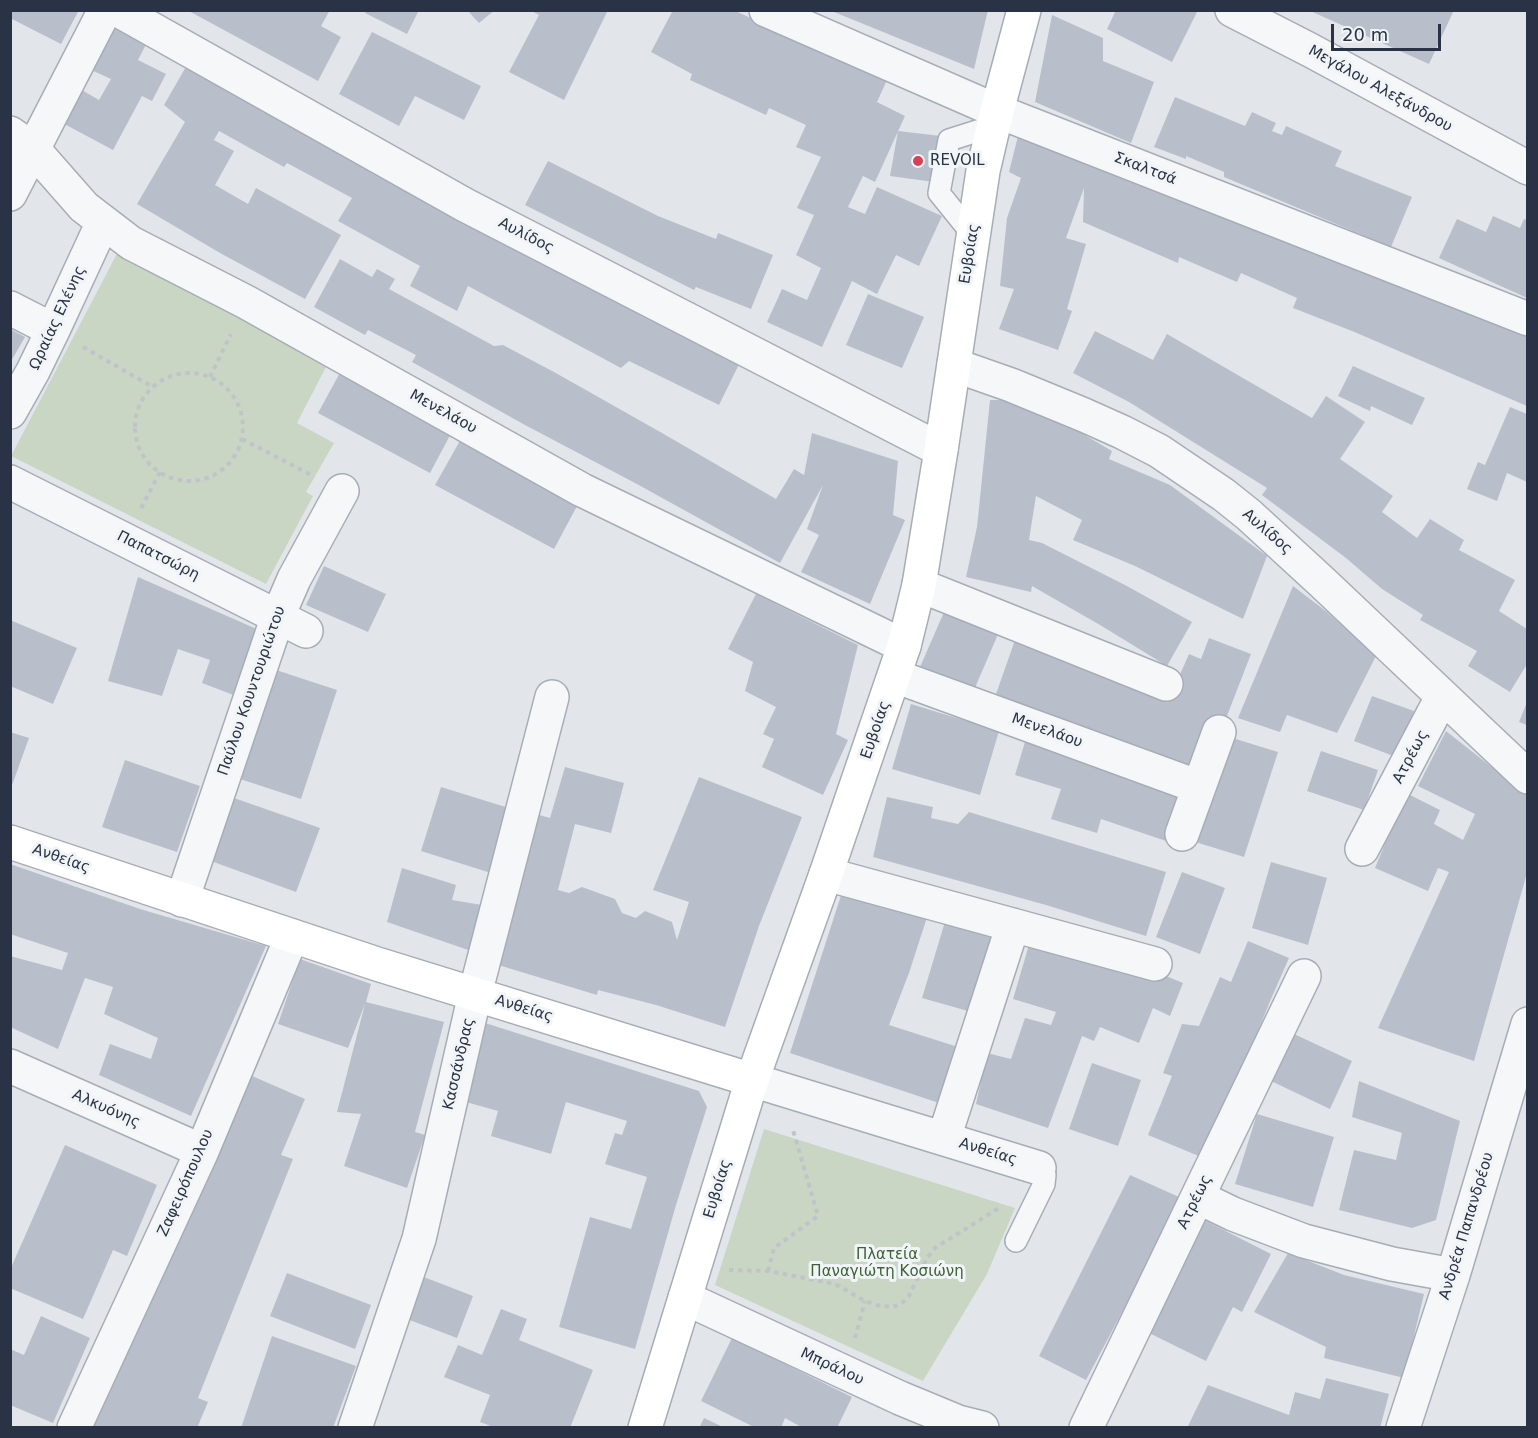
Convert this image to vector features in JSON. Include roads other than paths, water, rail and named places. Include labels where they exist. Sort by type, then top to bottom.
[{"type":"main road","name":"Ευβοίας","points":[[645,1428],[689,1284],[767,1084],[826,874],[900,661],[919,585],[983,171],[1024,10]]},
{"type":"main road","name":"Ανθείας","points":[[10,842],[292,936],[767,1084]]},
{"type":"street","points":[[10,194],[22,141],[105,10]]},
{"type":"street","name":"Αυλίδος","points":[[118,10],[465,205],[941,450]]},
{"type":"street","name":"Σκαλτσά","points":[[766,10],[995,119],[1527,319]]},
{"type":"street","name":"Μεγάλου Αλεξάνδρου","points":[[1232,10],[1527,168]]},
{"type":"street","name":"Μενελάου","points":[[22,141],[84,207],[131,243],[246,302],[582,490],[900,661],[1199,787]]},
{"type":"street","name":"Ωραίας Ελένης","points":[[10,412],[33,371],[103,222]]},
{"type":"street","points":[[10,308],[53,330]]},
{"type":"street","name":"Αυλίδος","points":[[954,365],[1011,385],[1122,432],[1159,451],[1224,495],[1323,583],[1527,777]]},
{"type":"street","name":"Παπατσώρη","points":[[10,482],[292,623]]},
{"type":"street","name":"Παύλου Κουντουριώτου","points":[[182,900],[292,623],[294,579],[342,491]]},
{"type":"street","points":[[919,585],[1166,684]]},
{"type":"street","name":"Κασσάνδρας","points":[[355,1428],[419,1239],[475,994],[552,697]]},
{"type":"street","name":"Ατρέως","points":[[1362,849],[1442,697]]},
{"type":"street","points":[[1182,834],[1219,732]]},
{"type":"street","points":[[826,874],[1155,964]]},
{"type":"street","points":[[944,1138],[1013,925]]},
{"type":"street","name":"Ζαφειρόπουλου","points":[[74,1428],[202,1151],[292,936]]},
{"type":"street","name":"Ατρέως","points":[[1086,1428],[1304,976]]},
{"type":"street","name":"Ανδρέα Παπανδρέου","points":[[1403,1428],[1453,1275],[1527,1024]]},
{"type":"street","name":"Αλκυόνης","points":[[10,1066],[202,1151]]},
{"type":"street","name":"Ανθείας","points":[[767,1084],[1039,1168]]},
{"type":"street","points":[[1198,1197],[1233,1214],[1304,1241],[1392,1264],[1453,1275]]},
{"type":"street","name":"Μπράλου","points":[[689,1284],[911,1403],[958,1422],[982,1428]]},
{"type":"lane","points":[[1016,1240],[1044,1184],[1045,1175],[1039,1168]]},
{"type":"place","name":"REVOIL","points":[[918,161]]},
{"type":"park label","name":"Πλατεία Παναγιώτη Κοσιώνη","points":[[887,1264]]}]
